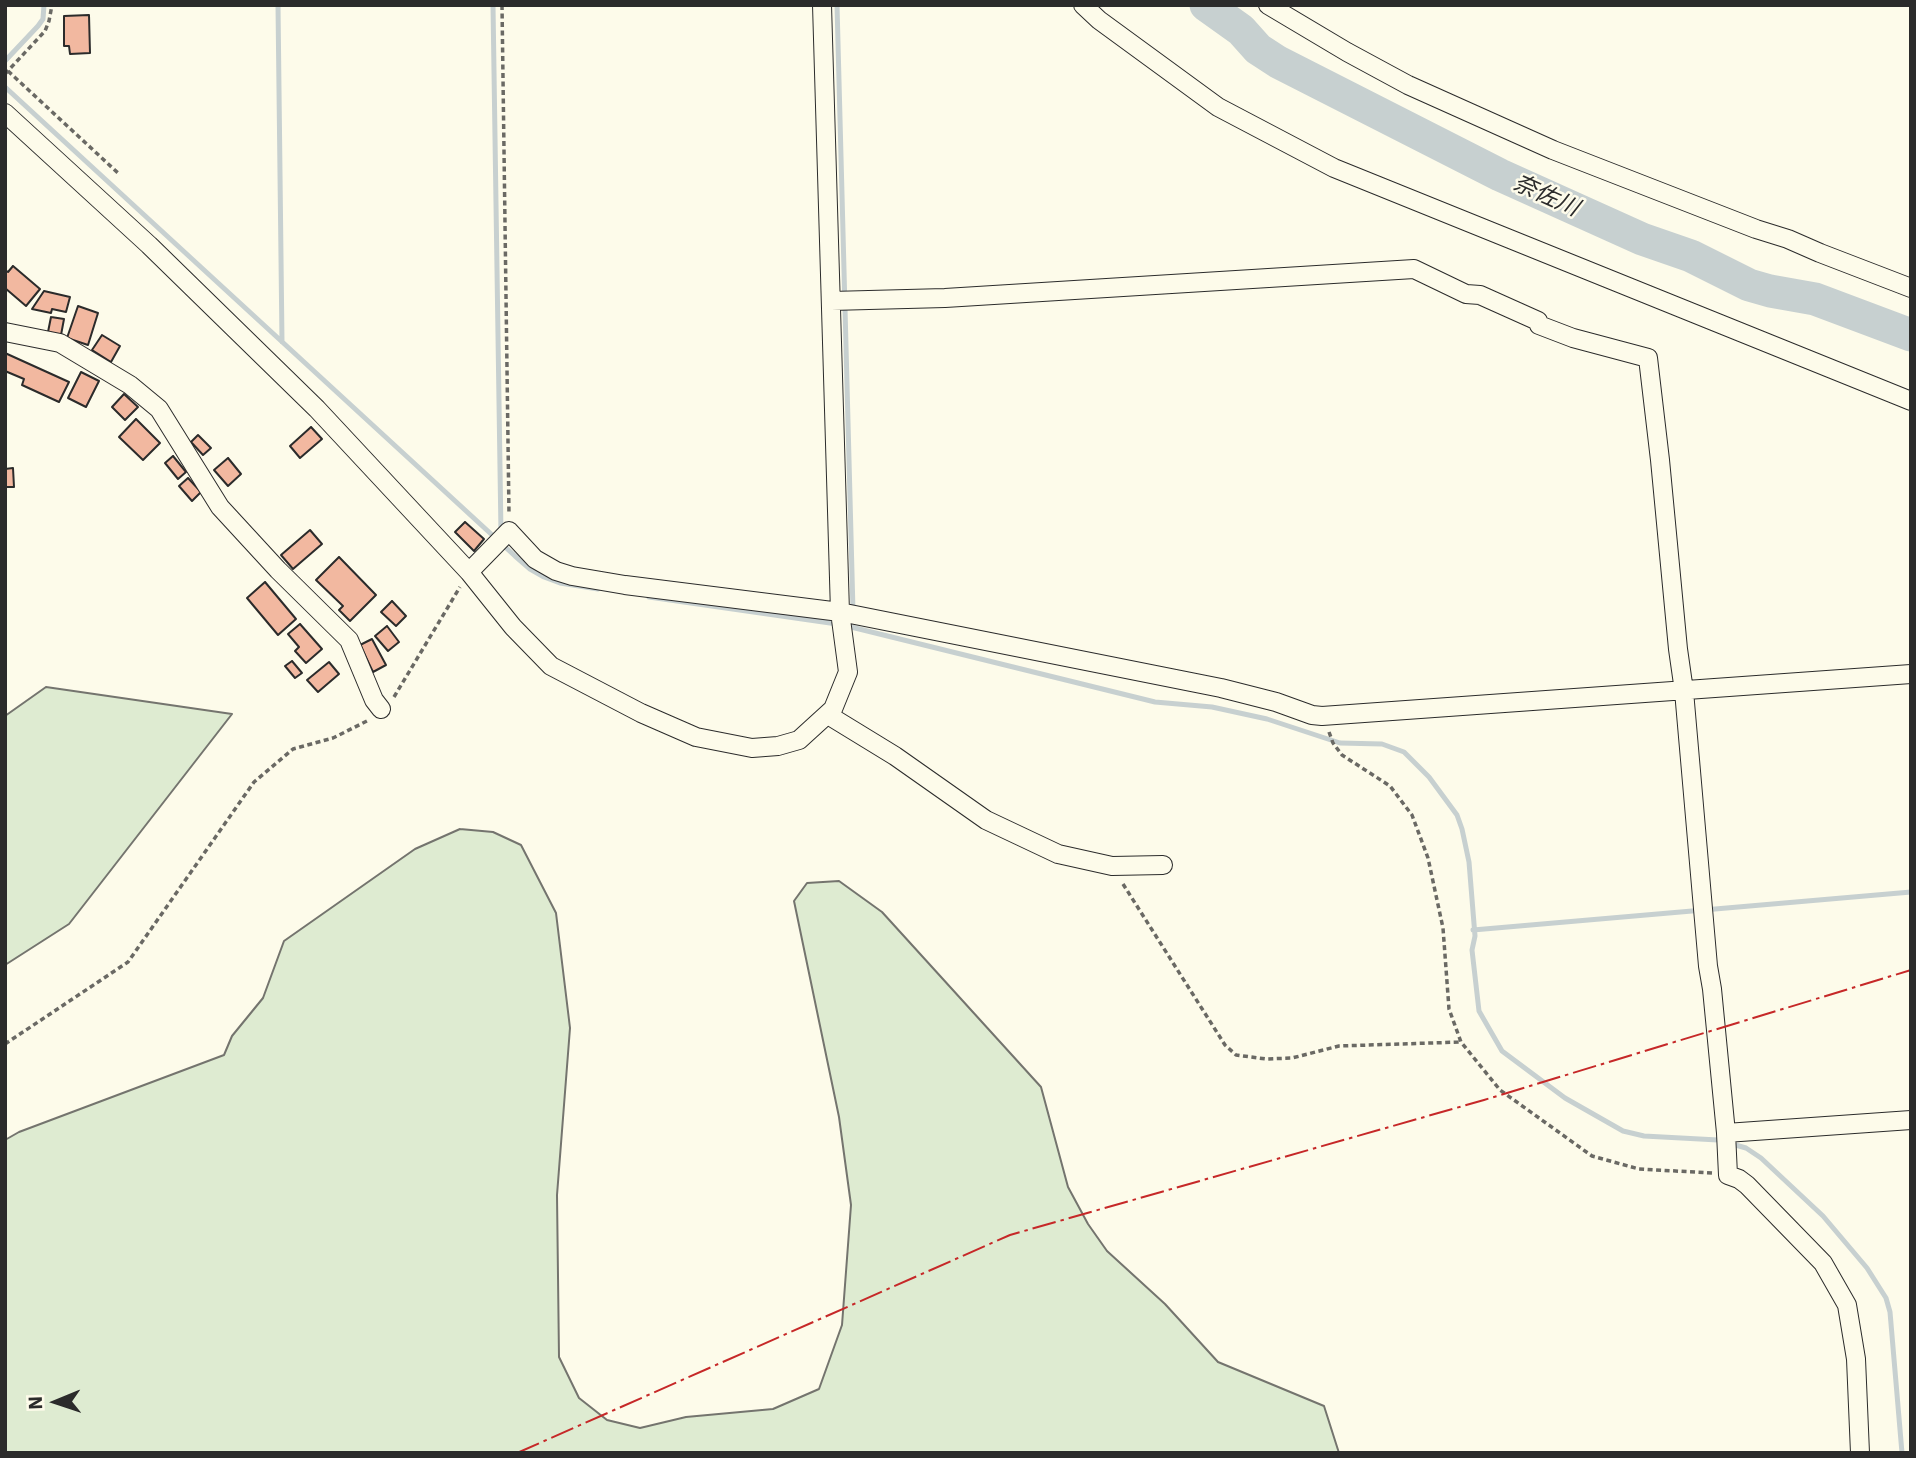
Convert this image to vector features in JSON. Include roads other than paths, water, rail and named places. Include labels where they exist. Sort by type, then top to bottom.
[{"type":"street","points":[[5,113],[149,245],[307,399],[469,572],[513,626],[551,666],[641,713],[696,737],[752,748],[778,746],[799,740],[828,715],[848,672],[840,612],[822,5]]},
{"type":"street","points":[[1083,5],[1099,20],[1218,107],[1334,168],[1911,401]]},
{"type":"street","points":[[1268,5],[1408,85],[1552,150],[1911,288]]},
{"type":"street","points":[[831,301],[945,298],[1415,269],[1466,294],[1480,295],[1538,321],[1539,325],[1573,338],[1648,358],[1684,691],[1728,1175],[1747,1185],[1823,1263],[1847,1305],[1856,1359],[1860,1453]]},
{"type":"street","points":[[5,332],[60,343],[130,385],[159,409],[220,507],[278,570],[349,640],[374,700],[381,709]]},
{"type":"street","points":[[469,572],[509,531],[535,559],[556,571],[572,576],[840,612],[1221,688],[1322,716],[1911,674]]},
{"type":"street","points":[[828,715],[895,756],[986,820],[1058,854],[1112,866],[1163,864]]},
{"type":"street","points":[[1726,1133],[1911,1120]]},
{"type":"waterway","points":[[5,61],[43,19],[44,5]]},
{"type":"waterway","points":[[278,5],[282,342]]},
{"type":"waterway","points":[[493,5],[501,534]]},
{"type":"waterway","points":[[837,5],[853,611]]},
{"type":"waterway","name":"奈佐川","points":[[1206,5],[1241,30],[1258,49],[1278,62],[1500,175],[1642,239],[1691,256],[1749,285],[1815,299],[1911,335]]},
{"type":"waterway","points":[[5,87],[530,569],[560,583],[598,589]]},
{"type":"waterway","points":[[649,597],[837,624]]},
{"type":"waterway","points":[[847,626],[1155,702],[1212,707],[1267,719],[1340,743],[1382,744],[1404,752],[1429,777],[1457,815],[1462,829],[1469,862],[1475,936],[1472,950],[1479,1011],[1502,1051],[1565,1098],[1623,1131],[1644,1136],[1718,1140],[1746,1148],[1761,1158],[1823,1216],[1867,1268],[1886,1298],[1890,1312],[1902,1453]]},
{"type":"waterway","points":[[1473,930],[1911,892]]}]
